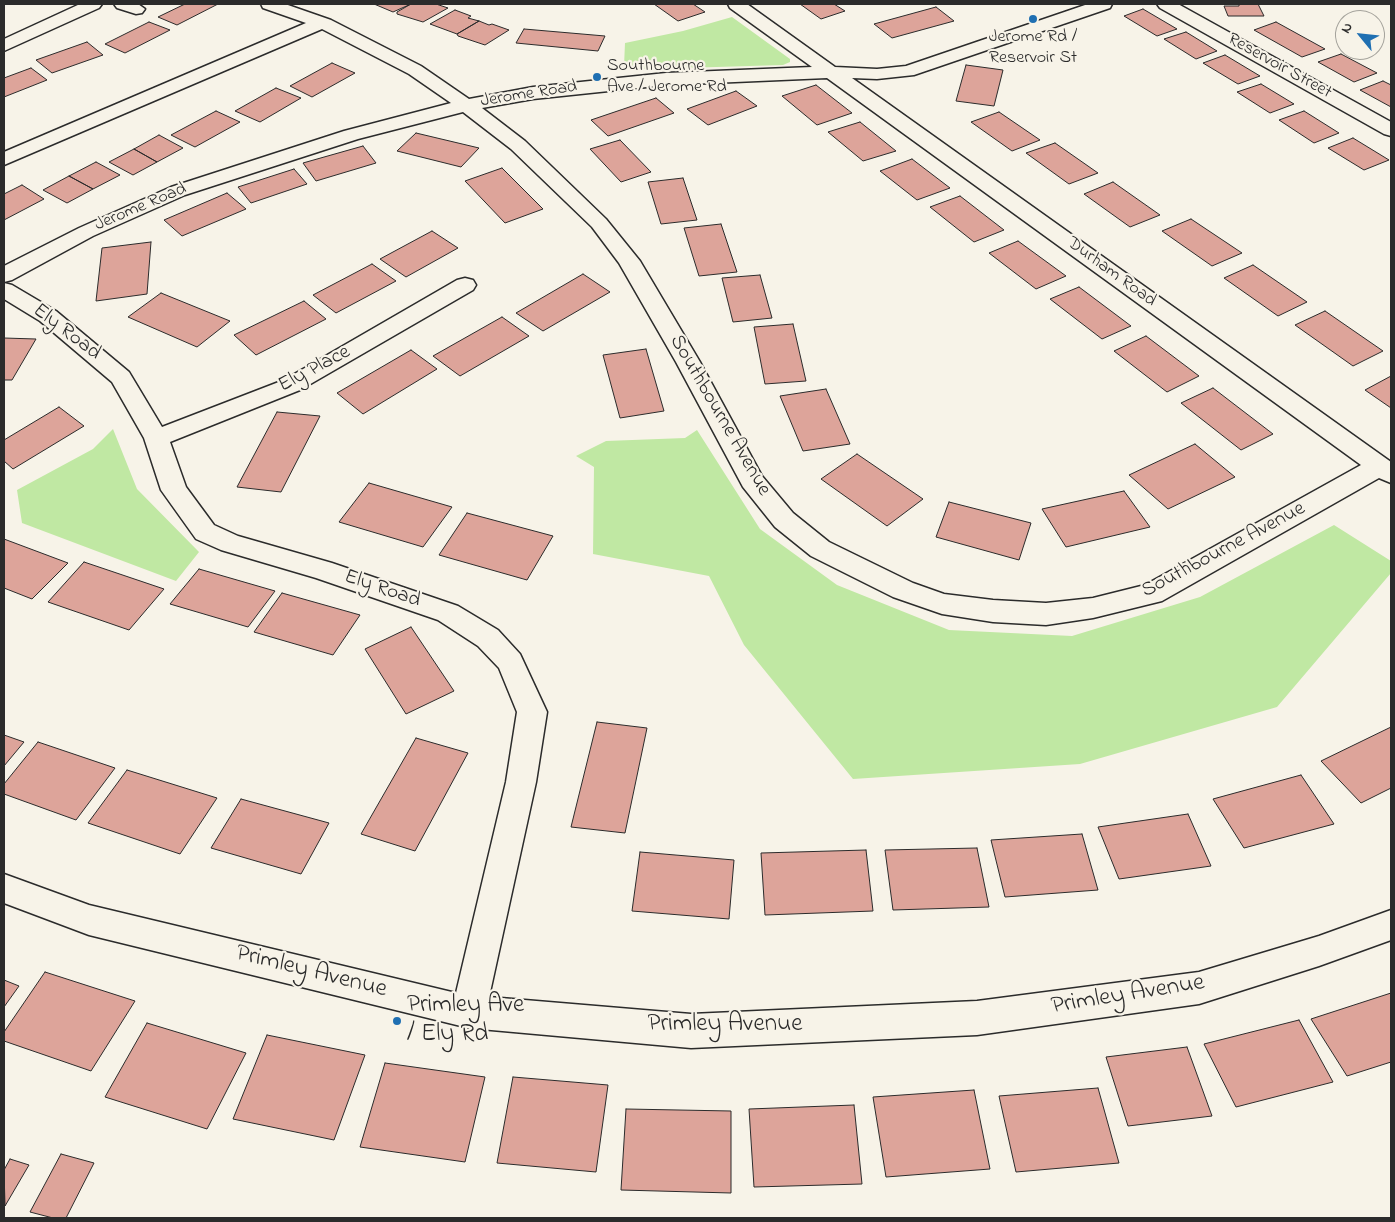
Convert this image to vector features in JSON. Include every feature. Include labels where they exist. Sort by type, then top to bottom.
[{"type":"street","points":[[4,46],[93,4]]},
{"type":"street","name":"Southbourne Avenue","points":[[269,4],[321,23],[415,70],[518,146],[599,223],[629,261],[688,362],[752,481],[784,520],[820,549],[902,590],[942,604],[993,611],[1046,614],[1093,608],[1152,594],[1386,470]]},
{"type":"street","name":"Durham Road","points":[[736,4],[1386,470]]},
{"type":"street","name":"Jerome Road","points":[[4,275],[86,232],[178,191],[351,135],[466,106],[533,93],[646,81],[830,72],[877,74],[908,71],[1104,4]]},
{"type":"street","name":"Reservoir Street","points":[[1166,4],[1391,130]]},
{"type":"street","points":[[4,159],[321,23]]},
{"type":"street","name":"Ely Place","points":[[156,438],[292,385],[465,285]]},
{"type":"street","name":"Ely Road","points":[[4,290],[48,316],[121,377],[156,438],[174,490],[205,532],[230,543],[323,570],[448,613],[488,638],[510,662],[532,712],[520,782],[469,1012]]},
{"type":"street","name":"Primley Avenue","points":[[4,888],[89,920],[469,1012],[691,1032],[977,1018],[1199,988],[1319,952],[1391,925]]},
{"type":"green space","points":[[732,17],[790,59],[790,62],[783,65],[644,69],[644,71],[635,69],[636,67],[624,66],[625,43],[683,31]]},
{"type":"green space","points":[[113,429],[137,489],[199,552],[176,581],[22,523],[17,490],[93,449]]},
{"type":"green space","points":[[697,430],[760,529],[837,585],[949,630],[1072,636],[1200,597],[1334,525],[1391,561],[1391,573],[1277,707],[1080,764],[853,779],[744,645],[709,576],[593,554],[594,467],[576,456],[606,441],[685,438]]},
{"type":"building","points":[[185,4],[218,4],[177,25],[158,17]]},
{"type":"building","points":[[374,4],[411,4],[393,12]]},
{"type":"building","points":[[411,4],[436,4],[448,8],[423,22],[397,14],[397,12]]},
{"type":"building","points":[[654,4],[693,4],[705,12],[678,21]]},
{"type":"building","points":[[800,4],[834,4],[845,11],[821,19]]},
{"type":"building","points":[[1239,4],[1258,4],[1264,16],[1228,16],[1224,6],[1239,6]]},
{"type":"building","points":[[936,7],[954,21],[892,38],[874,24]]},
{"type":"building","points":[[1143,9],[1177,29],[1157,36],[1124,16]]},
{"type":"building","points":[[455,10],[471,16],[468,18],[479,21],[457,34],[430,24]]},
{"type":"building","points":[[479,21],[509,30],[485,45],[458,36],[457,34]]},
{"type":"building","points":[[149,22],[170,30],[125,53],[105,44]]},
{"type":"building","points":[[1276,22],[1325,49],[1302,57],[1254,30]]},
{"type":"building","points":[[524,29],[605,36],[598,51],[516,43]]},
{"type":"building","points":[[1186,32],[1217,51],[1196,59],[1164,39]]},
{"type":"building","points":[[87,42],[103,55],[52,73],[36,60]]},
{"type":"building","points":[[1225,55],[1260,76],[1238,84],[1203,63]]},
{"type":"building","points":[[1335,56],[1335,60],[1352,60],[1377,73],[1354,82],[1318,62]]},
{"type":"building","points":[[332,63],[355,73],[312,97],[290,86]]},
{"type":"building","points":[[966,65],[1003,70],[994,106],[956,101]]},
{"type":"building","points":[[31,68],[47,80],[4,97],[4,78]]},
{"type":"building","points":[[1383,81],[1391,85],[1391,107],[1360,90]]},
{"type":"building","points":[[1261,84],[1294,104],[1270,113],[1237,92]]},
{"type":"building","points":[[816,85],[852,113],[817,125],[782,96]]},
{"type":"building","points":[[276,88],[301,98],[260,122],[235,111]]},
{"type":"building","points":[[736,91],[757,106],[708,125],[687,109]]},
{"type":"building","points":[[656,98],[674,113],[608,136],[591,120]]},
{"type":"building","points":[[216,111],[240,122],[195,147],[171,135]]},
{"type":"building","points":[[1304,111],[1339,133],[1314,143],[1279,120]]},
{"type":"building","points":[[999,112],[1040,140],[1012,151],[971,122]]},
{"type":"building","points":[[860,122],[896,151],[863,161],[828,132]]},
{"type":"building","points":[[416,133],[479,148],[461,167],[397,151]]},
{"type":"building","points":[[159,135],[183,148],[157,162],[134,149]]},
{"type":"building","points":[[1353,138],[1389,160],[1364,170],[1328,148]]},
{"type":"building","points":[[620,140],[651,172],[621,182],[590,149]]},
{"type":"building","points":[[1055,143],[1098,173],[1069,184],[1026,153]]},
{"type":"building","points":[[363,146],[376,163],[316,181],[303,163]]},
{"type":"building","points":[[134,149],[157,162],[133,175],[109,162]]},
{"type":"building","points":[[912,159],[950,188],[917,200],[880,171]]},
{"type":"building","points":[[96,162],[120,175],[93,189],[69,176]]},
{"type":"building","points":[[502,168],[543,209],[505,223],[465,181]]},
{"type":"building","points":[[294,169],[307,184],[251,203],[238,187]]},
{"type":"building","points":[[69,176],[93,189],[67,203],[43,190]]},
{"type":"building","points":[[683,178],[697,220],[661,224],[648,182]]},
{"type":"building","points":[[1113,182],[1160,215],[1130,227],[1084,194]]},
{"type":"building","points":[[22,185],[44,199],[4,220],[4,194]]},
{"type":"building","points":[[227,193],[246,209],[182,236],[164,220]]},
{"type":"building","points":[[960,196],[1004,230],[974,242],[930,207]]},
{"type":"building","points":[[1191,219],[1242,253],[1212,266],[1162,231]]},
{"type":"building","points":[[721,224],[737,272],[699,276],[684,228]]},
{"type":"building","points":[[432,231],[458,248],[406,277],[380,259]]},
{"type":"building","points":[[1018,241],[1066,276],[1036,289],[989,253]]},
{"type":"building","points":[[151,242],[147,294],[96,301],[102,248]]},
{"type":"building","points":[[372,264],[396,281],[336,313],[313,295]]},
{"type":"building","points":[[1253,265],[1307,302],[1278,316],[1224,278]]},
{"type":"building","points":[[583,274],[610,292],[543,331],[516,313]]},
{"type":"building","points":[[760,275],[772,318],[733,322],[722,278]]},
{"type":"building","points":[[1079,287],[1131,326],[1102,339],[1050,299]]},
{"type":"building","points":[[161,293],[230,321],[197,347],[128,317]]},
{"type":"building","points":[[304,301],[326,319],[256,355],[234,335]]},
{"type":"building","points":[[1325,311],[1383,351],[1353,366],[1295,325]]},
{"type":"building","points":[[502,317],[529,336],[460,376],[433,356]]},
{"type":"building","points":[[793,324],[806,381],[765,384],[754,327]]},
{"type":"building","points":[[1146,336],[1199,376],[1167,392],[1114,351]]},
{"type":"building","points":[[4,338],[36,339],[12,380],[4,380]]},
{"type":"building","points":[[646,349],[664,411],[620,418],[603,355]]},
{"type":"building","points":[[411,350],[437,369],[363,414],[337,393]]},
{"type":"building","points":[[1391,376],[1391,408],[1365,390]]},
{"type":"building","points":[[1213,388],[1273,434],[1241,450],[1181,403]]},
{"type":"building","points":[[826,389],[850,444],[803,451],[780,396]]},
{"type":"building","points":[[59,407],[84,426],[13,469],[4,461],[4,440]]},
{"type":"building","points":[[277,412],[320,416],[281,492],[237,487]]},
{"type":"building","points":[[1195,444],[1235,477],[1168,509],[1129,475]]},
{"type":"building","points":[[857,454],[923,499],[887,526],[821,479]]},
{"type":"building","points":[[369,483],[452,507],[423,547],[339,522]]},
{"type":"building","points":[[1124,491],[1150,527],[1066,547],[1042,509]]},
{"type":"building","points":[[949,502],[1031,523],[1019,560],[936,537]]},
{"type":"building","points":[[467,513],[553,536],[527,580],[439,555]]},
{"type":"building","points":[[4,539],[68,563],[32,599],[4,588]]},
{"type":"building","points":[[84,562],[164,589],[129,630],[48,602]]},
{"type":"building","points":[[199,569],[275,591],[248,627],[170,604]]},
{"type":"building","points":[[282,593],[360,615],[333,655],[254,632]]},
{"type":"building","points":[[411,627],[454,691],[406,714],[365,649]]},
{"type":"building","points":[[597,722],[647,728],[625,833],[571,827]]},
{"type":"building","points":[[1391,727],[1391,788],[1361,803],[1321,761]]},
{"type":"building","points":[[4,735],[24,742],[4,766]]},
{"type":"building","points":[[416,738],[468,753],[415,851],[361,834]]},
{"type":"building","points":[[38,742],[115,768],[76,820],[4,794],[4,784]]},
{"type":"building","points":[[127,770],[217,798],[180,854],[88,823]]},
{"type":"building","points":[[1301,775],[1334,824],[1244,848],[1213,799]]},
{"type":"building","points":[[241,799],[329,823],[301,874],[211,848]]},
{"type":"building","points":[[1188,814],[1211,866],[1119,879],[1098,827]]},
{"type":"building","points":[[1082,834],[1098,890],[1005,897],[991,840]]},
{"type":"building","points":[[977,848],[989,907],[893,910],[885,850]]},
{"type":"building","points":[[866,850],[873,911],[765,915],[761,853]]},
{"type":"building","points":[[640,852],[734,860],[729,919],[632,911]]},
{"type":"building","points":[[45,972],[135,1001],[91,1071],[4,1041],[4,1032]]},
{"type":"building","points":[[4,980],[19,986],[4,1007]]},
{"type":"building","points":[[1391,993],[1391,1062],[1347,1076],[1311,1019]]},
{"type":"building","points":[[1299,1020],[1333,1082],[1236,1107],[1204,1044]]},
{"type":"building","points":[[147,1023],[246,1053],[207,1129],[105,1097]]},
{"type":"building","points":[[267,1035],[365,1055],[334,1140],[233,1119]]},
{"type":"building","points":[[1187,1047],[1212,1116],[1128,1126],[1106,1057]]},
{"type":"building","points":[[385,1063],[485,1077],[465,1162],[360,1147]]},
{"type":"building","points":[[513,1077],[608,1085],[596,1172],[497,1163]]},
{"type":"building","points":[[1098,1088],[1119,1163],[1016,1172],[999,1096]]},
{"type":"building","points":[[974,1090],[990,1169],[886,1177],[873,1097]]},
{"type":"building","points":[[854,1105],[862,1184],[754,1187],[749,1109]]},
{"type":"building","points":[[626,1109],[731,1111],[731,1193],[621,1190]]},
{"type":"building","points":[[61,1154],[94,1163],[66,1218],[53,1218],[30,1212]]},
{"type":"building","points":[[10,1159],[29,1165],[5,1206],[4,1170]]},
{"type":"place","name":"Jerome Rd / Reservoir St","points":[[1033,19]]},
{"type":"place","name":"Southbourne Ave / Jerome Rd","points":[[597,77]]},
{"type":"place","name":"Primley Ave / Ely Rd","points":[[397,1021]]}]
